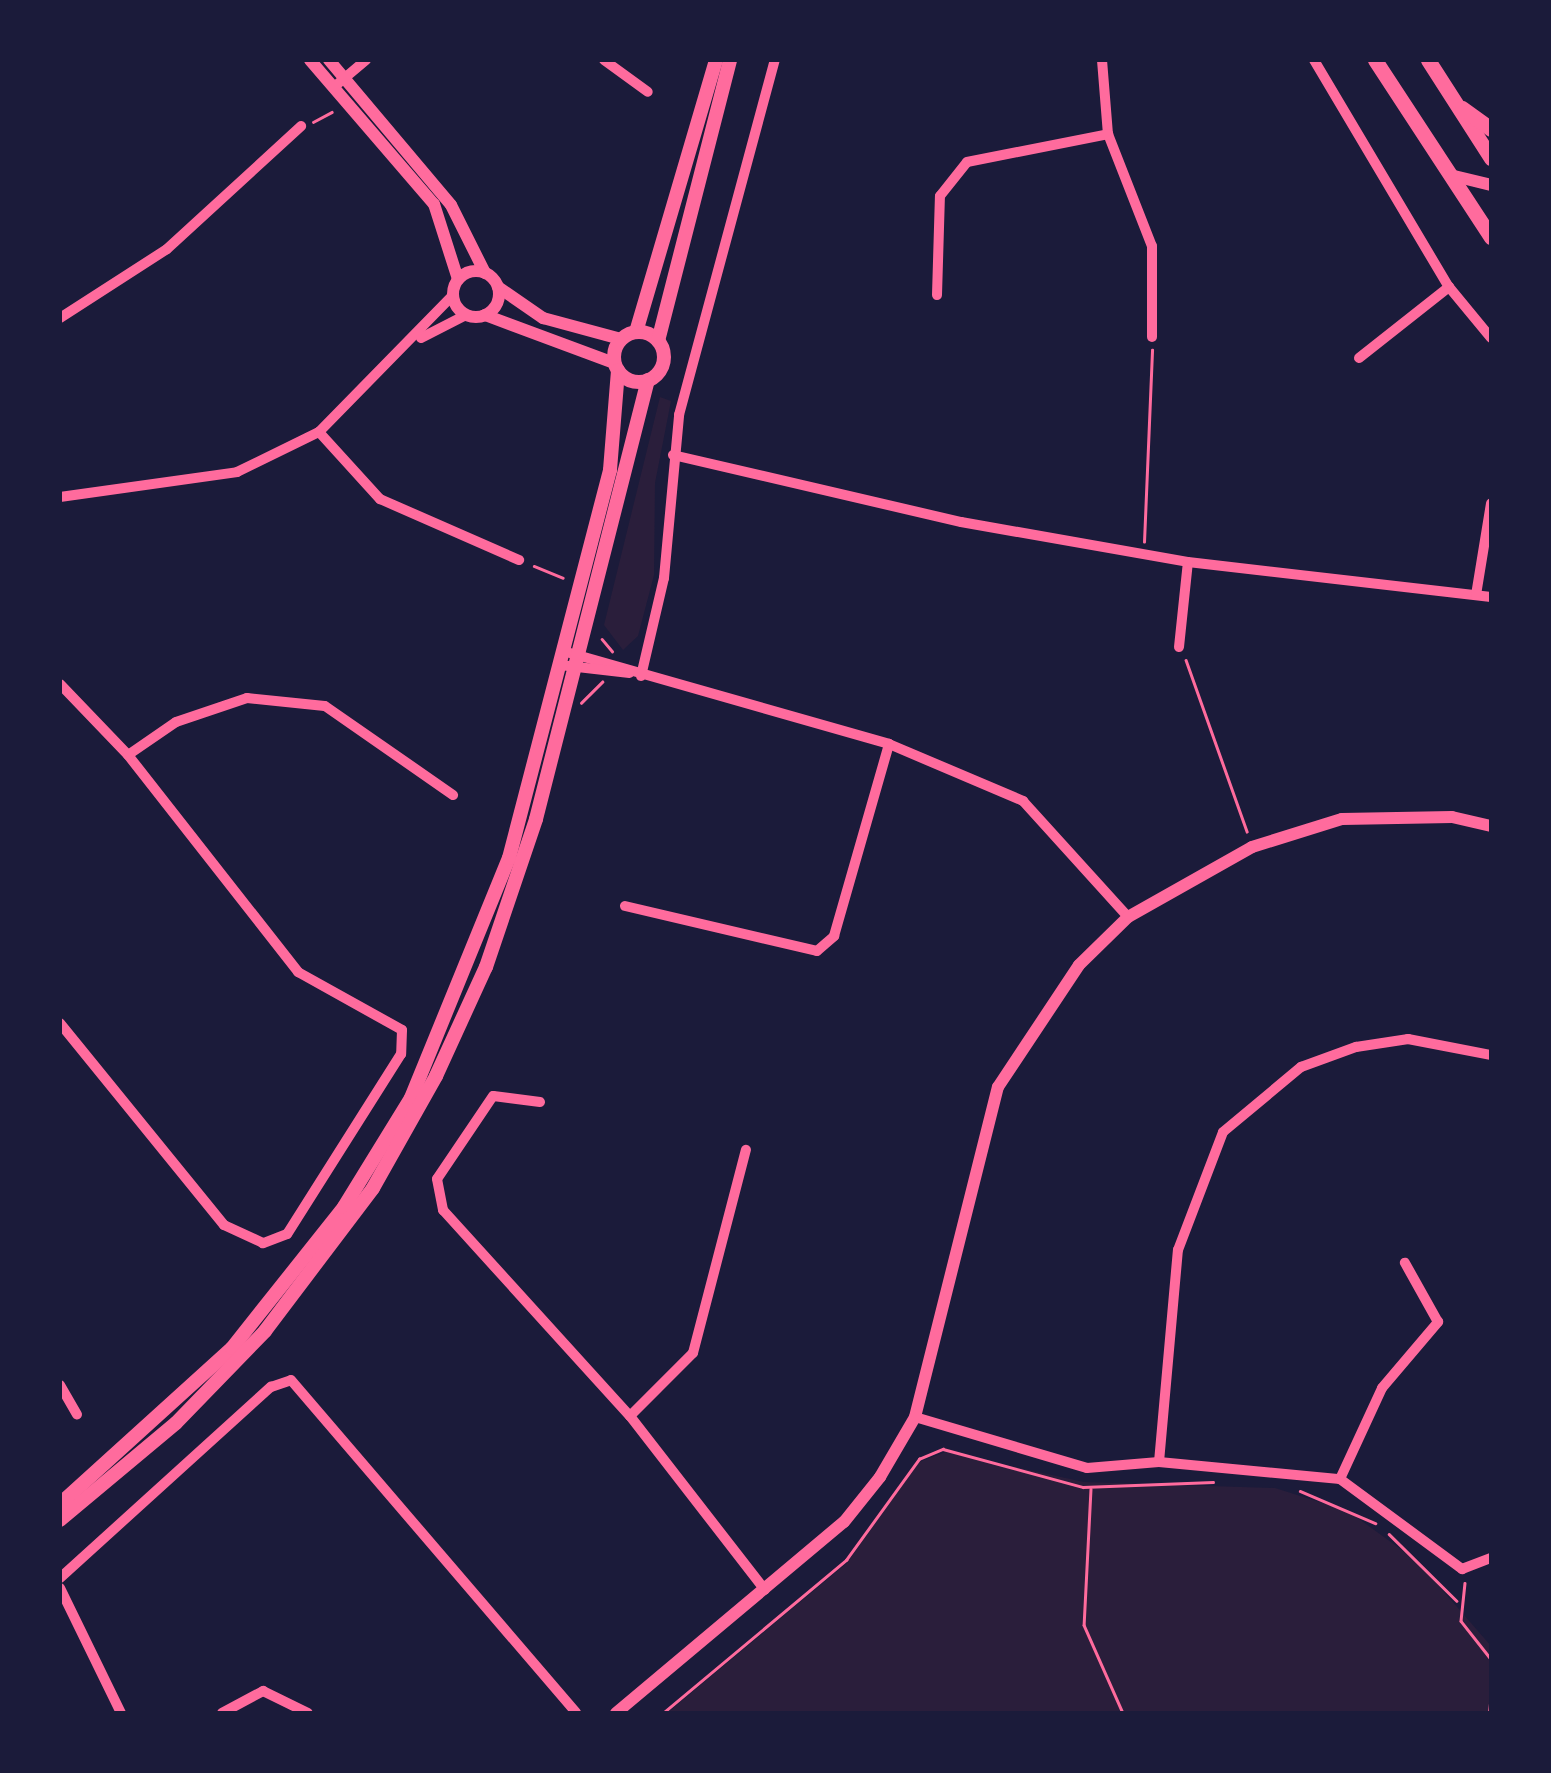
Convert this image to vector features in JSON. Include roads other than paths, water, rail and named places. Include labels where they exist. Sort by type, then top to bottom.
[{"type":"main road","points":[[636,332],[716,60]]},
{"type":"main road","points":[[60,1520],[266,1331],[406,1133],[499,934],[569,660],[648,380],[662,363],[658,341],[730,60]]},
{"type":"main road","points":[[1375,60],[1444,174],[1491,237]]},
{"type":"main road","points":[[1428,60],[1447,96],[1491,158]]},
{"type":"main road","points":[[1447,96],[1491,129]]},
{"type":"main road","points":[[60,1504],[232,1348],[382,1148],[470,972],[569,660],[610,470],[621,339],[636,332],[658,341]]},
{"type":"main road","points":[[616,367],[648,380]]},
{"type":"street","points":[[310,60],[339,83],[451,205],[485,273],[498,287],[544,318],[621,339]]},
{"type":"street","points":[[60,497],[238,472],[319,432],[420,338],[453,294],[458,279],[434,204],[339,83],[329,60]]},
{"type":"street","points":[[339,83],[366,60]]},
{"type":"street","points":[[604,60],[648,92]]},
{"type":"street","points":[[636,674],[664,578],[673,455],[774,60]]},
{"type":"street","points":[[1102,60],[1108,134],[1152,246],[1152,336]]},
{"type":"street","points":[[1314,60],[1449,287],[1491,338]]},
{"type":"street","points":[[60,318],[167,249],[301,126]]},
{"type":"street","points":[[937,295],[940,196],[968,162],[1108,134]]},
{"type":"street","points":[[1444,174],[1491,184]]},
{"type":"street","points":[[458,279],[485,273]]},
{"type":"street","points":[[486,315],[498,287]]},
{"type":"street","points":[[1359,358],[1449,287]]},
{"type":"street","points":[[453,294],[466,315]]},
{"type":"street","points":[[420,338],[466,315],[486,315],[616,367]]},
{"type":"street","points":[[319,432],[380,499],[518,560]]},
{"type":"street","points":[[673,455],[1188,562],[1491,597]]},
{"type":"street","points":[[1476,595],[1491,503]]},
{"type":"street","points":[[1179,647],[1188,562]]},
{"type":"street","points":[[569,660],[636,674],[889,744],[1022,801],[1128,917]]},
{"type":"street","points":[[60,684],[128,756],[298,972],[402,1030],[400,1054],[287,1234],[263,1243],[224,1225],[60,1022]]},
{"type":"street","points":[[128,756],[176,722],[247,698],[325,706],[453,795]]},
{"type":"street","points":[[625,906],[818,951],[834,936],[889,744]]},
{"type":"street","points":[[616,1713],[844,1522],[915,1418],[998,1088],[1030,1026],[1128,917],[1252,847],[1342,819],[1491,826]]},
{"type":"street","points":[[1159,1462],[1178,1250],[1223,1132],[1301,1067],[1356,1047],[1408,1039],[1491,1055]]},
{"type":"street","points":[[540,1102],[494,1096],[437,1179],[443,1210],[630,1416],[765,1590]]},
{"type":"street","points":[[630,1416],[693,1352],[746,1150]]},
{"type":"street","points":[[1340,1479],[1382,1388],[1438,1322],[1405,1263]]},
{"type":"street","points":[[60,1578],[271,1387],[292,1380],[576,1713]]},
{"type":"street","points":[[60,1385],[77,1414]]},
{"type":"street","points":[[915,1418],[1093,1467],[1159,1462],[1340,1479],[1462,1569],[1491,1558]]},
{"type":"street","points":[[60,1588],[121,1713]]},
{"type":"street","points":[[222,1713],[263,1691],[308,1713]]}]
